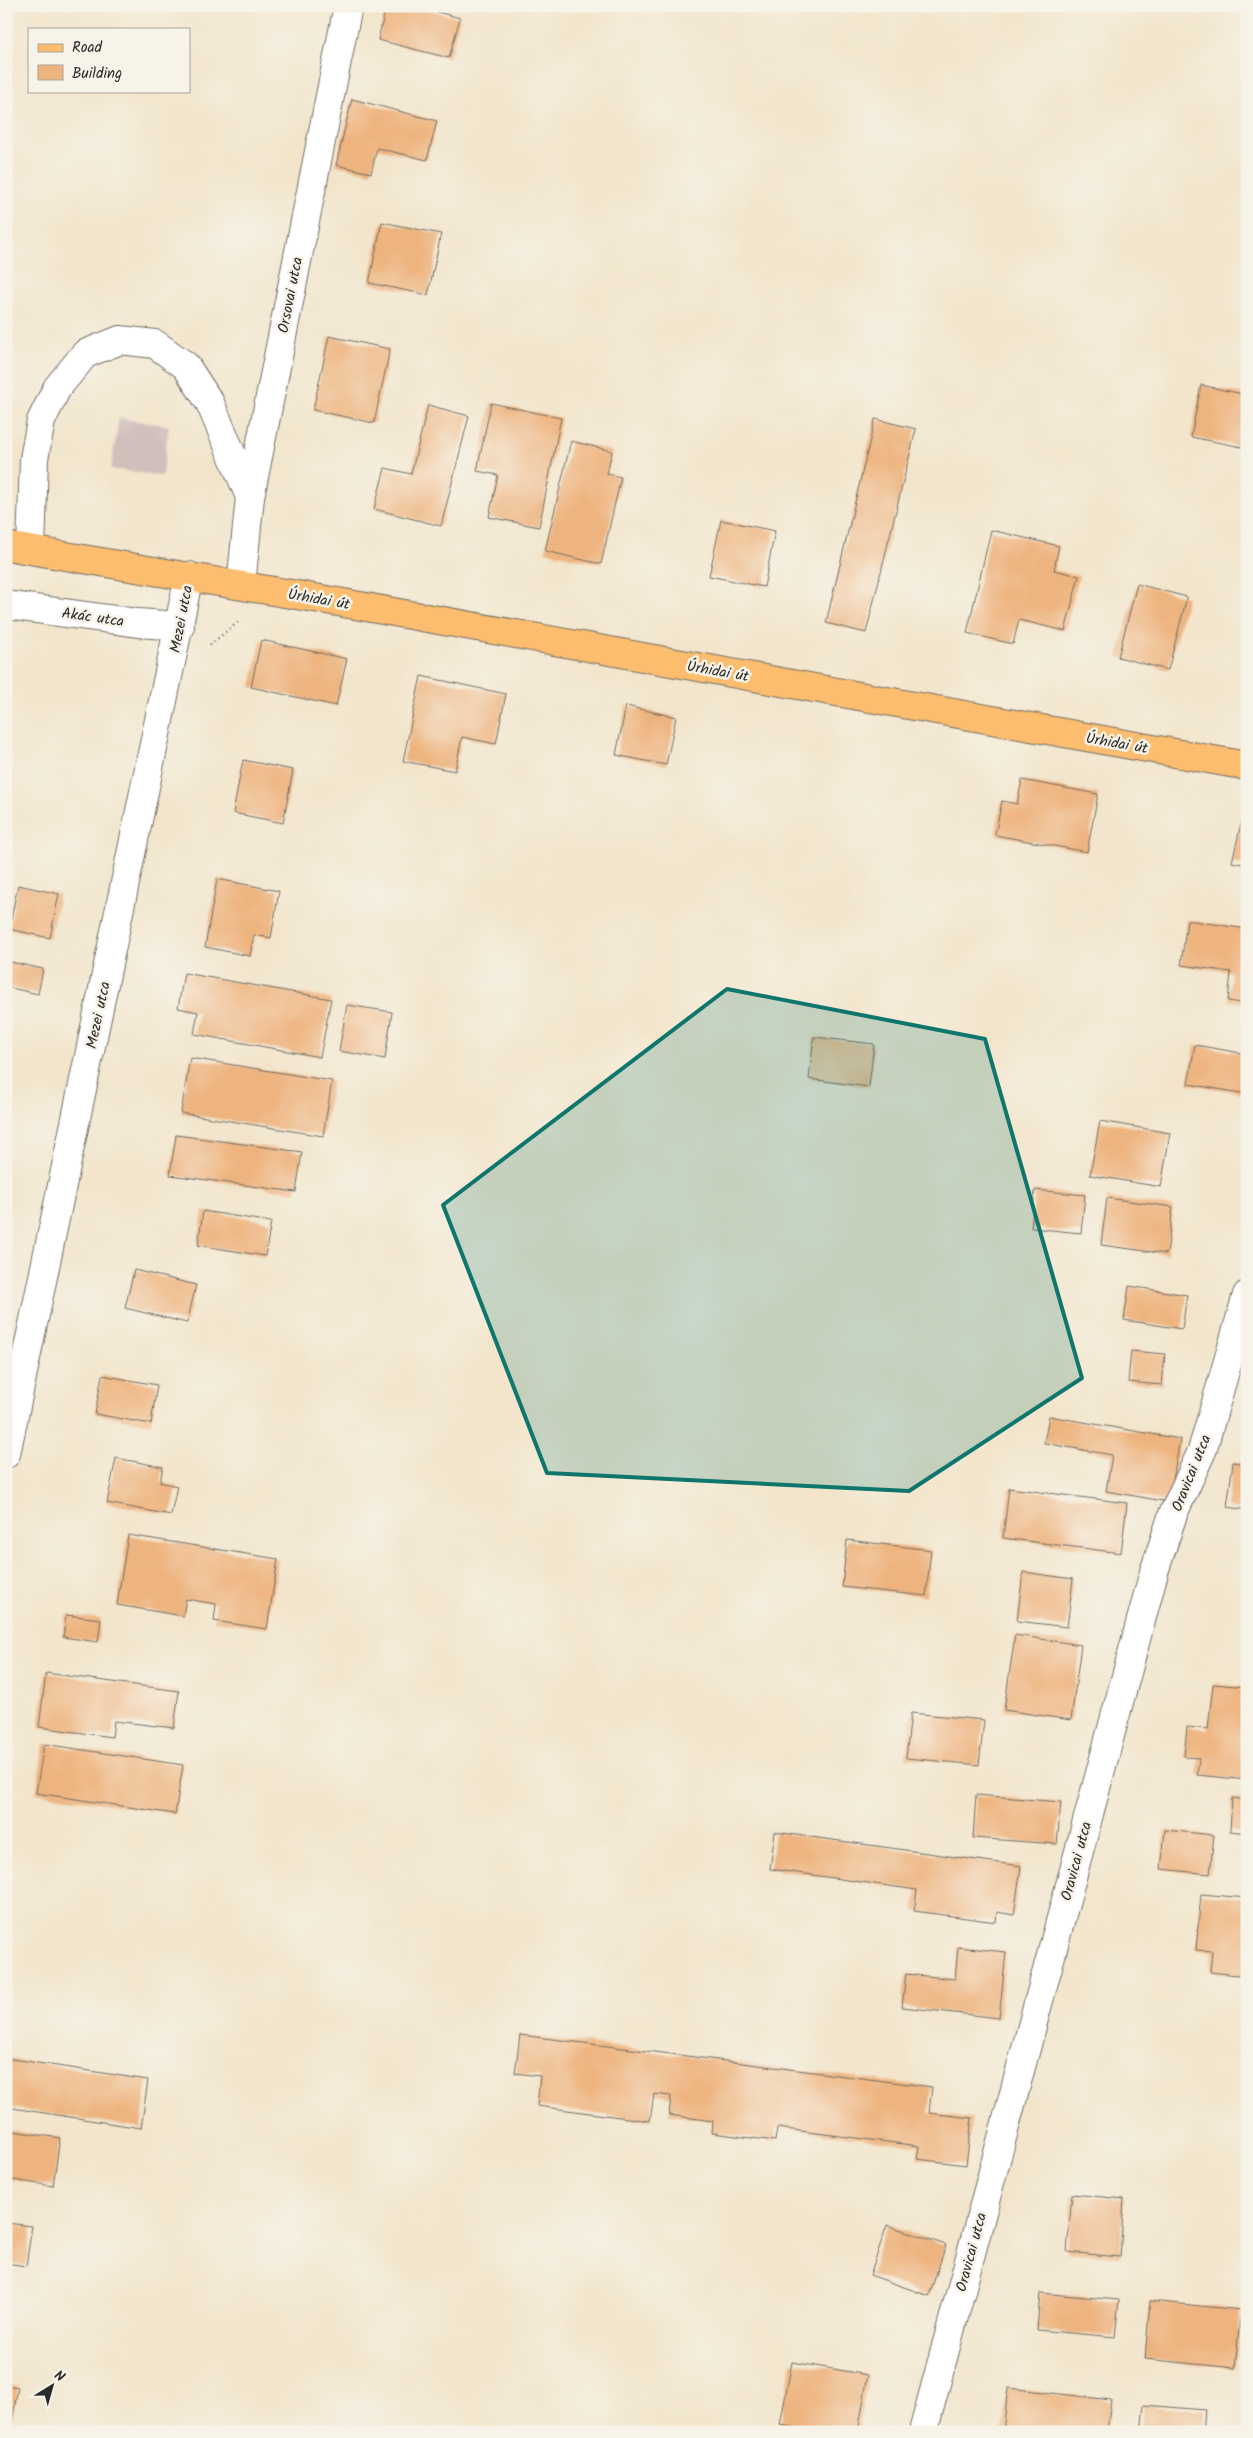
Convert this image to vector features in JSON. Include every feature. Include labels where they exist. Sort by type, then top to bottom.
[{"type":"main road","name":"Úrhidai út","points":[[19,548],[241,585],[1247,766]]},
{"type":"street","name":"Orsovai utca","points":[[241,585],[250,497],[348,6]]},
{"type":"street","points":[[19,548],[41,421],[57,388],[85,354],[120,340],[155,344],[186,366],[210,403],[250,497]]},
{"type":"street","name":"Mezei utca","points":[[6,1454],[189,576]]},
{"type":"street","name":"Akác utca","points":[[6,605],[138,623],[180,626]]},
{"type":"street","name":"Oravicai utca","points":[[923,2432],[1152,1581],[1173,1514],[1202,1451],[1247,1295]]},
{"type":"highlighted area","points":[[727,989],[985,1039],[1082,1378],[909,1491],[547,1473],[443,1205]]},
{"type":"shaded area","points":[[119,418],[169,426],[162,476],[111,469]]},
{"type":"building","points":[[386,6],[415,6],[460,18],[449,58],[378,40]]},
{"type":"building","points":[[352,99],[437,121],[427,160],[377,148],[371,173],[336,165]]},
{"type":"building","points":[[382,222],[441,234],[428,295],[369,283]]},
{"type":"building","points":[[329,336],[390,349],[374,423],[313,410]]},
{"type":"building","points":[[1201,385],[1247,395],[1247,448],[1191,437]]},
{"type":"building","points":[[491,403],[561,418],[539,527],[489,517],[498,475],[477,471]]},
{"type":"building","points":[[428,405],[469,416],[441,526],[374,509],[385,468],[411,474]]},
{"type":"building","points":[[875,419],[916,429],[866,633],[826,623]]},
{"type":"building","points":[[571,441],[612,451],[607,474],[621,477],[601,564],[545,551]]},
{"type":"building","points":[[721,520],[775,531],[764,587],[709,576]]},
{"type":"building","points":[[991,530],[1059,546],[1054,570],[1079,576],[1065,631],[1019,620],[1013,644],[967,633]]},
{"type":"building","points":[[1137,584],[1187,597],[1168,670],[1118,657]]},
{"type":"building","points":[[261,640],[347,659],[336,706],[251,687]]},
{"type":"building","points":[[421,676],[506,694],[496,744],[462,737],[455,771],[403,761]]},
{"type":"building","points":[[626,706],[676,717],[666,765],[616,755]]},
{"type":"building","points":[[243,760],[293,770],[283,823],[233,813]]},
{"type":"building","points":[[1022,780],[1098,794],[1087,852],[995,835],[1002,801],[1017,804]]},
{"type":"building","points":[[1244,812],[1247,813],[1247,865],[1232,862]]},
{"type":"building","points":[[217,879],[279,891],[271,938],[254,935],[250,956],[205,947]]},
{"type":"building","points":[[18,885],[59,894],[50,938],[9,929]]},
{"type":"building","points":[[1187,920],[1247,929],[1247,1004],[1228,1001],[1231,972],[1181,965]]},
{"type":"building","points":[[6,961],[43,969],[38,994],[6,987]]},
{"type":"building","points":[[184,973],[331,999],[320,1057],[194,1034],[198,1012],[178,1008]]},
{"type":"building","points":[[347,1005],[392,1012],[385,1059],[339,1051]]},
{"type":"building","points":[[814,1037],[874,1044],[869,1087],[809,1079]]},
{"type":"building","points":[[1195,1045],[1247,1054],[1247,1094],[1188,1084]]},
{"type":"building","points":[[190,1058],[332,1081],[323,1136],[181,1113]]},
{"type":"building","points":[[1100,1121],[1170,1133],[1161,1187],[1090,1175]]},
{"type":"building","points":[[176,1135],[302,1152],[296,1192],[170,1175]]},
{"type":"building","points":[[1035,1190],[1085,1195],[1081,1233],[1031,1228]]},
{"type":"building","points":[[1107,1198],[1173,1207],[1167,1254],[1101,1245]]},
{"type":"building","points":[[203,1211],[271,1222],[265,1256],[198,1245]]},
{"type":"building","points":[[134,1270],[196,1285],[187,1323],[125,1308]]},
{"type":"building","points":[[1129,1286],[1187,1295],[1182,1329],[1124,1320]]},
{"type":"building","points":[[1131,1351],[1165,1354],[1162,1385],[1128,1382]]},
{"type":"building","points":[[102,1375],[157,1385],[151,1424],[95,1414]]},
{"type":"building","points":[[1049,1416],[1180,1439],[1169,1502],[1106,1491],[1112,1455],[1044,1443]]},
{"type":"building","points":[[116,1458],[163,1467],[160,1482],[177,1486],[171,1515],[107,1503]]},
{"type":"building","points":[[1233,1462],[1247,1464],[1247,1510],[1227,1507]]},
{"type":"building","points":[[1009,1488],[1127,1503],[1121,1553],[1003,1538]]},
{"type":"building","points":[[128,1535],[278,1559],[267,1629],[214,1621],[216,1604],[186,1599],[183,1616],[117,1605]]},
{"type":"building","points":[[847,1540],[931,1550],[926,1596],[842,1587]]},
{"type":"building","points":[[1023,1572],[1073,1579],[1067,1627],[1017,1621]]},
{"type":"building","points":[[66,1615],[101,1619],[98,1642],[63,1637]]},
{"type":"building","points":[[1015,1635],[1081,1645],[1071,1720],[1004,1710]]},
{"type":"building","points":[[46,1673],[179,1691],[174,1728],[114,1721],[112,1737],[39,1727]]},
{"type":"building","points":[[1213,1684],[1247,1687],[1247,1780],[1197,1775],[1199,1758],[1184,1757],[1187,1727],[1208,1729]]},
{"type":"building","points":[[911,1713],[984,1720],[979,1765],[906,1758]]},
{"type":"building","points":[[44,1744],[183,1765],[175,1814],[36,1793]]},
{"type":"building","points":[[976,1795],[1061,1802],[1057,1844],[973,1838]]},
{"type":"building","points":[[1232,1798],[1247,1800],[1247,1833],[1230,1831]]},
{"type":"building","points":[[1165,1830],[1214,1835],[1210,1874],[1161,1869]]},
{"type":"building","points":[[775,1832],[1021,1866],[1014,1915],[997,1912],[996,1922],[914,1911],[917,1890],[770,1869]]},
{"type":"building","points":[[1201,1894],[1247,1898],[1247,1976],[1210,1972],[1212,1951],[1196,1950]]},
{"type":"building","points":[[958,1947],[1006,1952],[999,2018],[902,2007],[906,1974],[955,1979]]},
{"type":"building","points":[[520,2035],[932,2087],[929,2113],[972,2118],[966,2165],[917,2159],[919,2146],[777,2128],[775,2141],[712,2133],[713,2121],[669,2115],[671,2096],[654,2094],[650,2121],[537,2106],[540,2076],[515,2073]]},
{"type":"building","points":[[6,2058],[148,2080],[141,2128],[6,2107]]},
{"type":"building","points":[[6,2130],[60,2138],[53,2186],[6,2179]]},
{"type":"building","points":[[1072,2194],[1124,2199],[1120,2257],[1067,2252]]},
{"type":"building","points":[[6,2223],[32,2226],[26,2266],[6,2263]]},
{"type":"building","points":[[887,2225],[946,2245],[929,2296],[870,2275]]},
{"type":"building","points":[[1040,2293],[1119,2300],[1115,2337],[1037,2330]]},
{"type":"building","points":[[1150,2301],[1241,2310],[1235,2368],[1145,2359]]},
{"type":"building","points":[[792,2362],[868,2375],[858,2432],[821,2432],[780,2425]]},
{"type":"building","points":[[6,2385],[18,2387],[10,2432],[6,2432]]},
{"type":"building","points":[[1008,2388],[1111,2400],[1107,2432],[1003,2432]]},
{"type":"building","points":[[1144,2405],[1205,2410],[1203,2432],[1141,2432]]}]
